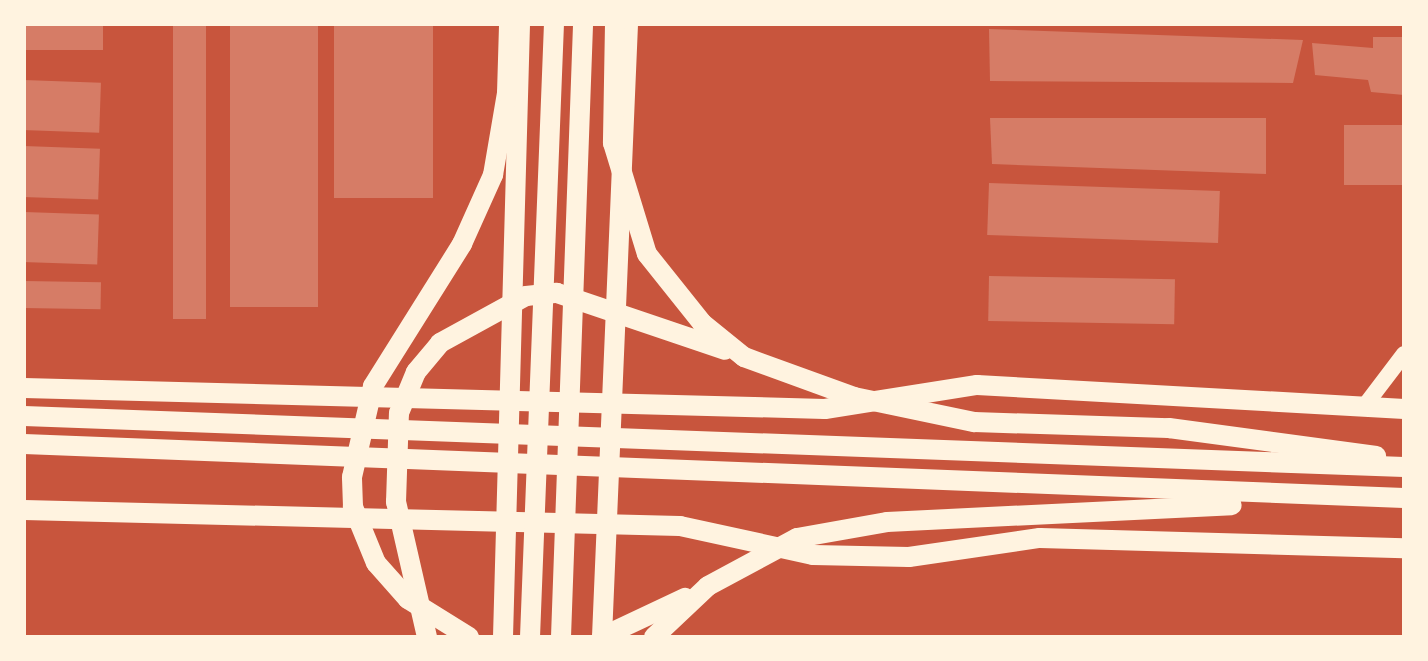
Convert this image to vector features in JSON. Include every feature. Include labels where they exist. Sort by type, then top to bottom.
[{"type":"main road","points":[[469,637],[408,599],[376,563],[353,507],[352,477],[373,386],[462,244],[493,175],[507,93],[509,24]]},
{"type":"main road","points":[[503,637],[508,520],[507,405],[520,24]]},
{"type":"main road","points":[[530,637],[554,24]]},
{"type":"main road","points":[[561,637],[583,24]]},
{"type":"main road","points":[[615,24],[613,143],[647,254],[702,323],[744,357]]},
{"type":"main road","points":[[628,24],[602,637],[708,586],[797,538],[887,522],[1404,498]]},
{"type":"main road","points":[[427,637],[396,502],[399,413],[416,372],[440,343],[526,296],[557,293],[854,397],[974,422],[1169,428],[1404,459]]},
{"type":"main road","points":[[1363,408],[1404,354]]},
{"type":"main road","points":[[24,388],[507,405],[611,401],[825,409],[977,385],[1404,409]]},
{"type":"main road","points":[[24,416],[1404,467]]},
{"type":"main road","points":[[24,444],[1363,499]]},
{"type":"main road","points":[[24,510],[680,526],[813,555],[909,557],[1040,538],[1404,548]]},
{"type":"main road","points":[[654,637],[708,586]]},
{"type":"building","points":[[24,24],[103,24],[103,50],[24,50]]},
{"type":"building","points":[[173,24],[206,24],[206,319],[173,319]]},
{"type":"building","points":[[230,24],[318,24],[318,307],[230,307]]},
{"type":"building","points":[[334,24],[433,24],[433,198],[334,198]]},
{"type":"building","points":[[989,29],[1303,40],[1293,83],[990,81]]},
{"type":"building","points":[[1373,37],[1404,37],[1404,95],[1371,92],[1368,80],[1315,75],[1312,43],[1373,48]]},
{"type":"building","points":[[24,80],[101,83],[99,133],[24,130]]},
{"type":"building","points":[[990,118],[1266,118],[1266,174],[992,164]]},
{"type":"building","points":[[1344,125],[1404,125],[1404,185],[1344,185]]},
{"type":"building","points":[[24,146],[100,149],[98,200],[24,197]]},
{"type":"building","points":[[989,183],[1220,191],[1218,243],[987,235]]},
{"type":"building","points":[[24,212],[99,215],[97,265],[24,262]]},
{"type":"building","points":[[989,276],[1175,279],[1174,324],[988,321]]},
{"type":"building","points":[[24,281],[101,282],[101,309],[24,308]]}]
